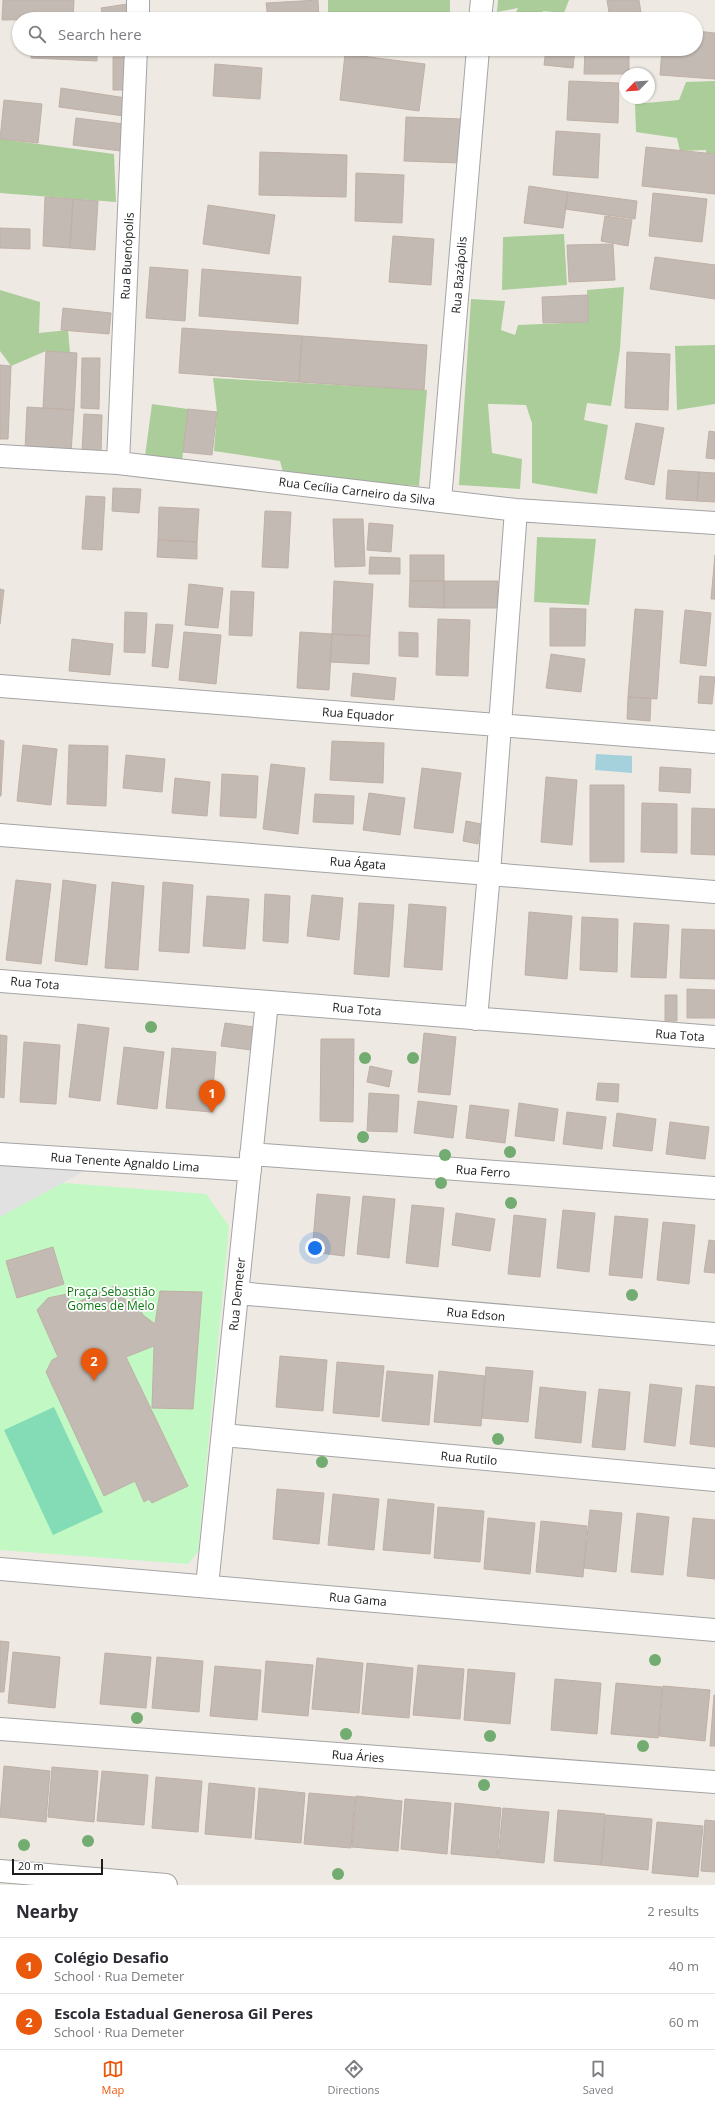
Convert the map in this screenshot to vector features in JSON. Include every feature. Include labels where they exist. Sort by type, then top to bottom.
[{"type":"street","points":[[138,0],[138,12]]},
{"type":"street","points":[[481,12],[482,0]]},
{"type":"street","name":"Rua Buenópolis","points":[[118,463],[136,56]]},
{"type":"street","name":"Rua Bazápolis","points":[[440,500],[477,56]]},
{"type":"street","name":"Rua Cecília Carneiro da Silva","points":[[0,456],[118,463],[516,510],[715,523]]},
{"type":"street","points":[[476,1019],[489,873],[516,510]]},
{"type":"street","name":"Rua Equador","points":[[0,686],[715,742]]},
{"type":"street","name":"Rua Ágata","points":[[0,835],[715,892]]},
{"type":"street","name":"Rua Tota","points":[[0,981],[715,1038]]},
{"type":"street","name":"Rua Demeter","points":[[207,1586],[267,1002]]},
{"type":"street","name":"Rua Tenente Agnaldo Lima","points":[[0,1154],[251,1162]]},
{"type":"street","name":"Rua Ferro","points":[[251,1162],[715,1188]]},
{"type":"street","name":"Rua Edson","points":[[237,1293],[715,1334]]},
{"type":"street","name":"Rua Rutilo","points":[[223,1435],[715,1480]]},
{"type":"street","name":"Rua Gama","points":[[0,1569],[715,1630]]},
{"type":"street","name":"Rua Áries","points":[[0,1729],[715,1782]]},
{"type":"street","points":[[0,1871],[166,1885]]},
{"type":"green space","points":[[328,0],[450,0],[450,12],[328,12]]},
{"type":"green space","points":[[498,0],[569,0],[564,12],[516,12],[518,8],[497,12]]},
{"type":"green space","points":[[715,81],[715,190],[704,189],[706,150],[680,151],[677,138],[636,132],[635,104],[655,104],[655,102],[679,100],[686,82]]},
{"type":"green space","points":[[0,139],[114,154],[116,202],[0,193]]},
{"type":"green space","points":[[564,234],[567,285],[502,290],[503,237]]},
{"type":"green space","points":[[624,287],[620,349],[611,406],[587,403],[584,420],[608,425],[597,494],[532,483],[532,423],[526,405],[488,404],[492,453],[522,459],[520,489],[459,485],[471,299],[505,301],[501,330],[515,335],[518,325],[588,322],[587,290]]},
{"type":"green space","points":[[0,290],[40,302],[39,333],[68,330],[70,353],[46,351],[11,366],[0,351]]},
{"type":"green space","points":[[715,345],[715,404],[677,410],[675,346]]},
{"type":"green space","points":[[213,378],[427,390],[419,486],[284,476],[280,461],[214,451],[217,412]]},
{"type":"green space","points":[[152,404],[188,409],[182,461],[145,456]]},
{"type":"green space","points":[[537,537],[596,539],[589,605],[534,602]]},
{"type":"green space","name":"Praça Sebastião Gomes de Melo","points":[[0,1178],[206,1194],[229,1226],[198,1551],[188,1564],[0,1550]]},
{"type":"green space","points":[[54,1407],[103,1512],[53,1535],[4,1430]]},
{"type":"shaded area","points":[[0,1153],[105,1160],[0,1217]]},
{"type":"water","points":[[596,754],[632,756],[632,773],[595,770]]},
{"type":"building","points":[[3,0],[74,0],[73,12],[12,12],[12,20],[2,20]]},
{"type":"building","points":[[318,0],[319,12],[267,12],[266,3]]},
{"type":"building","points":[[607,0],[639,0],[641,12],[609,12]]},
{"type":"building","points":[[127,4],[128,12],[102,12],[101,8]]},
{"type":"building","points":[[703,32],[715,33],[715,79],[660,75],[661,56],[703,56]]},
{"type":"building","points":[[31,56],[97,56],[97,61],[31,58]]},
{"type":"building","points":[[345,56],[361,56],[425,64],[419,111],[340,100]]},
{"type":"building","points":[[545,56],[574,56],[573,68],[544,65]]},
{"type":"building","points":[[585,56],[629,56],[629,68],[619,68],[619,74],[584,74]]},
{"type":"building","points":[[113,57],[129,57],[129,90],[113,90]]},
{"type":"building","points":[[215,64],[262,68],[260,99],[213,96]]},
{"type":"building","points":[[569,81],[619,83],[618,123],[567,120]]},
{"type":"building","points":[[61,88],[126,98],[124,116],[59,107]]},
{"type":"building","points":[[4,100],[42,104],[38,143],[0,139]]},
{"type":"building","points":[[406,117],[462,119],[460,163],[404,161]]},
{"type":"building","points":[[76,118],[124,124],[121,151],[73,145]]},
{"type":"building","points":[[556,131],[600,134],[598,178],[553,175]]},
{"type":"building","points":[[646,147],[715,154],[715,194],[642,186]]},
{"type":"building","points":[[260,152],[347,155],[346,197],[259,195]]},
{"type":"building","points":[[356,173],[404,175],[402,223],[355,221]]},
{"type":"building","points":[[529,186],[568,192],[563,228],[524,223]]},
{"type":"building","points":[[568,192],[637,201],[635,219],[565,209]]},
{"type":"building","points":[[653,193],[707,199],[702,242],[649,236]]},
{"type":"building","points":[[45,197],[73,199],[70,248],[43,246]]},
{"type":"building","points":[[73,199],[98,201],[95,250],[70,248]]},
{"type":"building","points":[[208,205],[275,215],[269,254],[203,244]]},
{"type":"building","points":[[605,216],[632,220],[628,246],[601,241]]},
{"type":"building","points":[[0,228],[30,229],[30,249],[0,248]]},
{"type":"building","points":[[393,236],[434,239],[431,285],[389,282]]},
{"type":"building","points":[[613,244],[615,280],[569,282],[567,245]]},
{"type":"building","points":[[655,257],[715,265],[715,299],[650,289]]},
{"type":"building","points":[[150,267],[188,270],[185,321],[146,318]]},
{"type":"building","points":[[202,269],[301,277],[298,324],[199,316]]},
{"type":"building","points":[[588,295],[588,322],[543,323],[542,297]]},
{"type":"building","points":[[63,308],[111,313],[109,334],[61,330]]},
{"type":"building","points":[[182,328],[302,336],[299,382],[179,373]]},
{"type":"building","points":[[302,336],[427,345],[424,390],[299,382]]},
{"type":"building","points":[[46,351],[77,353],[74,410],[43,408]]},
{"type":"building","points":[[627,352],[670,354],[668,410],[625,408]]},
{"type":"building","points":[[82,358],[100,358],[99,409],[81,408]]},
{"type":"building","points":[[0,365],[11,366],[8,439],[0,439]]},
{"type":"building","points":[[27,407],[74,410],[71,452],[25,450]]},
{"type":"building","points":[[188,409],[217,412],[212,455],[183,452]]},
{"type":"building","points":[[84,414],[102,415],[101,453],[82,451]]},
{"type":"building","points":[[636,423],[664,428],[654,485],[625,479]]},
{"type":"building","points":[[709,431],[715,432],[715,459],[706,458]]},
{"type":"building","points":[[668,470],[699,472],[697,501],[666,499]]},
{"type":"building","points":[[699,472],[715,473],[715,502],[697,501]]},
{"type":"building","points":[[113,488],[141,489],[139,513],[112,511]]},
{"type":"building","points":[[86,496],[105,497],[102,550],[82,549]]},
{"type":"building","points":[[159,507],[199,509],[197,542],[158,540]]},
{"type":"building","points":[[265,511],[291,512],[288,568],[262,567]]},
{"type":"building","points":[[333,519],[363,519],[365,566],[335,567]]},
{"type":"building","points":[[369,523],[393,525],[391,552],[367,550]]},
{"type":"building","points":[[158,540],[197,542],[197,559],[157,557]]},
{"type":"building","points":[[410,555],[444,555],[444,581],[410,581]]},
{"type":"building","points":[[715,555],[715,599],[711,599]]},
{"type":"building","points":[[370,557],[400,558],[400,574],[369,574]]},
{"type":"building","points":[[334,581],[373,584],[370,636],[332,634]]},
{"type":"building","points":[[410,581],[444,581],[444,608],[409,607]]},
{"type":"building","points":[[444,581],[498,581],[498,608],[444,608]]},
{"type":"building","points":[[189,584],[223,588],[218,628],[185,625]]},
{"type":"building","points":[[0,589],[4,590],[0,624]]},
{"type":"building","points":[[231,591],[254,592],[252,636],[229,635]]},
{"type":"building","points":[[550,608],[586,609],[585,646],[550,646]]},
{"type":"building","points":[[635,609],[663,611],[657,699],[628,697]]},
{"type":"building","points":[[685,610],[711,613],[706,666],[680,663]]},
{"type":"building","points":[[125,612],[147,613],[145,653],[124,652]]},
{"type":"building","points":[[438,619],[470,620],[468,676],[436,675]]},
{"type":"building","points":[[156,624],[173,625],[168,668],[152,666]]},
{"type":"building","points":[[184,632],[221,635],[216,684],[179,680]]},
{"type":"building","points":[[300,632],[332,634],[329,690],[297,688]]},
{"type":"building","points":[[399,632],[418,633],[418,657],[399,656]]},
{"type":"building","points":[[332,634],[370,636],[369,664],[330,662]]},
{"type":"building","points":[[72,639],[113,644],[110,675],[69,671]]},
{"type":"building","points":[[551,654],[585,659],[581,692],[546,688]]},
{"type":"building","points":[[353,673],[396,678],[394,700],[351,696]]},
{"type":"building","points":[[700,676],[715,677],[712,704],[698,703]]},
{"type":"building","points":[[628,697],[651,698],[650,721],[627,719]]},
{"type":"building","points":[[0,740],[4,741],[1,796],[0,796]]},
{"type":"building","points":[[332,741],[384,743],[383,783],[330,780]]},
{"type":"building","points":[[23,745],[57,749],[51,805],[17,801]]},
{"type":"building","points":[[69,745],[108,746],[106,806],[67,804]]},
{"type":"building","points":[[126,755],[165,759],[162,792],[123,788]]},
{"type":"building","points":[[271,764],[305,768],[298,834],[263,829]]},
{"type":"building","points":[[660,767],[691,769],[690,793],[659,791]]},
{"type":"building","points":[[422,768],[461,773],[453,833],[414,828]]},
{"type":"building","points":[[222,774],[258,776],[256,818],[220,816]]},
{"type":"building","points":[[546,777],[577,780],[572,845],[541,842]]},
{"type":"building","points":[[175,778],[210,782],[207,816],[172,813]]},
{"type":"building","points":[[590,785],[624,785],[624,862],[590,862]]},
{"type":"building","points":[[369,793],[405,798],[400,835],[363,830]]},
{"type":"building","points":[[315,794],[354,796],[353,824],[313,822]]},
{"type":"building","points":[[642,803],[677,804],[677,853],[641,852]]},
{"type":"building","points":[[692,808],[715,809],[715,855],[691,854]]},
{"type":"building","points":[[466,821],[481,824],[478,844],[463,841]]},
{"type":"building","points":[[16,880],[51,884],[41,964],[6,960]]},
{"type":"building","points":[[63,880],[96,885],[87,965],[55,961]]},
{"type":"building","points":[[112,882],[144,886],[138,970],[105,968]]},
{"type":"building","points":[[163,882],[193,885],[189,953],[159,951]]},
{"type":"building","points":[[265,894],[290,896],[288,943],[263,941]]},
{"type":"building","points":[[312,895],[343,898],[339,940],[307,936]]},
{"type":"building","points":[[207,896],[249,899],[245,949],[203,946]]},
{"type":"building","points":[[359,903],[394,905],[389,977],[354,974]]},
{"type":"building","points":[[409,904],[446,907],[442,970],[404,967]]},
{"type":"building","points":[[529,912],[572,916],[567,979],[525,975]]},
{"type":"building","points":[[582,917],[618,919],[617,972],[580,970]]},
{"type":"building","points":[[634,923],[669,925],[666,978],[631,977]]},
{"type":"building","points":[[682,929],[715,930],[715,979],[680,978]]},
{"type":"building","points":[[687,989],[715,990],[715,1018],[687,1018]]},
{"type":"building","points":[[665,995],[677,995],[677,1021],[665,1021]]},
{"type":"building","points":[[225,1023],[254,1027],[251,1050],[221,1046]]},
{"type":"building","points":[[78,1024],[109,1028],[100,1101],[69,1097]]},
{"type":"building","points":[[424,1033],[456,1037],[450,1095],[418,1092]]},
{"type":"building","points":[[0,1035],[7,1036],[4,1098],[0,1097]]},
{"type":"building","points":[[321,1039],[354,1039],[353,1122],[320,1121]]},
{"type":"building","points":[[24,1042],[60,1045],[56,1104],[20,1102]]},
{"type":"building","points":[[124,1047],[164,1052],[157,1109],[117,1104]]},
{"type":"building","points":[[172,1048],[216,1052],[211,1112],[166,1108]]},
{"type":"building","points":[[370,1066],[392,1071],[389,1087],[367,1082]]},
{"type":"building","points":[[598,1083],[619,1084],[618,1102],[596,1100]]},
{"type":"building","points":[[369,1093],[399,1095],[397,1132],[367,1131]]},
{"type":"building","points":[[418,1101],[457,1106],[453,1138],[414,1133]]},
{"type":"building","points":[[519,1103],[558,1109],[554,1141],[515,1136]]},
{"type":"building","points":[[470,1105],[509,1110],[505,1143],[466,1138]]},
{"type":"building","points":[[567,1112],[606,1117],[602,1149],[563,1144]]},
{"type":"building","points":[[617,1113],[656,1119],[652,1151],[613,1146]]},
{"type":"building","points":[[670,1122],[709,1127],[705,1159],[666,1154]]},
{"type":"building","points":[[317,1194],[350,1197],[344,1256],[312,1252]]},
{"type":"building","points":[[363,1196],[395,1199],[389,1258],[357,1254]]},
{"type":"building","points":[[412,1205],[444,1208],[438,1267],[406,1263]]},
{"type":"building","points":[[563,1210],[595,1213],[589,1272],[557,1268]]},
{"type":"building","points":[[456,1213],[495,1219],[490,1251],[452,1245]]},
{"type":"building","points":[[514,1215],[546,1219],[540,1277],[508,1274]]},
{"type":"building","points":[[615,1216],[648,1219],[642,1278],[609,1275]]},
{"type":"building","points":[[663,1222],[695,1225],[689,1284],[657,1280]]},
{"type":"building","points":[[709,1240],[715,1241],[715,1273],[704,1272]]},
{"type":"building","points":[[53,1247],[64,1284],[17,1298],[6,1261]]},
{"type":"building","points":[[117,1285],[127,1303],[135,1298],[143,1315],[155,1324],[160,1291],[202,1292],[193,1409],[152,1408],[154,1346],[126,1357],[188,1486],[152,1503],[149,1499],[144,1502],[135,1481],[104,1496],[46,1372],[52,1360],[58,1357],[37,1310],[48,1298],[67,1294],[71,1305]]},
{"type":"building","points":[[280,1356],[327,1360],[323,1411],[276,1407]]},
{"type":"building","points":[[337,1362],[384,1366],[379,1417],[333,1413]]},
{"type":"building","points":[[486,1367],[533,1371],[528,1422],[482,1418]]},
{"type":"building","points":[[387,1371],[433,1375],[429,1425],[382,1421]]},
{"type":"building","points":[[439,1371],[485,1376],[481,1426],[434,1422]]},
{"type":"building","points":[[650,1384],[682,1388],[675,1446],[644,1442]]},
{"type":"building","points":[[696,1385],[715,1387],[715,1447],[690,1444]]},
{"type":"building","points":[[540,1387],[586,1392],[581,1443],[535,1438]]},
{"type":"building","points":[[599,1389],[630,1392],[625,1450],[592,1447]]},
{"type":"building","points":[[277,1489],[324,1493],[319,1544],[273,1539]]},
{"type":"building","points":[[333,1494],[379,1499],[374,1550],[328,1545]]},
{"type":"building","points":[[388,1499],[434,1504],[430,1554],[383,1550]]},
{"type":"building","points":[[438,1507],[484,1511],[480,1562],[434,1558]]},
{"type":"building","points":[[590,1510],[622,1513],[616,1572],[584,1568]]},
{"type":"building","points":[[637,1513],[669,1517],[663,1575],[631,1572]]},
{"type":"building","points":[[488,1518],[535,1523],[530,1574],[484,1569]]},
{"type":"building","points":[[693,1518],[715,1520],[715,1579],[687,1576]]},
{"type":"building","points":[[541,1521],[587,1526],[583,1577],[536,1572]]},
{"type":"building","points":[[0,1641],[9,1642],[4,1692],[0,1692]]},
{"type":"building","points":[[13,1652],[60,1657],[55,1708],[8,1703]]},
{"type":"building","points":[[105,1653],[151,1657],[146,1708],[100,1704]]},
{"type":"building","points":[[157,1657],[203,1661],[199,1712],[152,1708]]},
{"type":"building","points":[[317,1658],[363,1663],[359,1713],[312,1709]]},
{"type":"building","points":[[266,1661],[313,1665],[308,1716],[262,1712]]},
{"type":"building","points":[[367,1663],[413,1668],[409,1718],[362,1714]]},
{"type":"building","points":[[418,1665],[464,1669],[460,1719],[413,1715]]},
{"type":"building","points":[[215,1666],[261,1670],[257,1720],[210,1716]]},
{"type":"building","points":[[468,1669],[515,1673],[510,1724],[464,1720]]},
{"type":"building","points":[[555,1679],[601,1683],[597,1734],[551,1730]]},
{"type":"building","points":[[616,1683],[662,1687],[658,1738],[611,1734]]},
{"type":"building","points":[[663,1686],[710,1690],[705,1741],[659,1736]]},
{"type":"building","points":[[714,1695],[715,1746],[710,1746]]},
{"type":"building","points":[[4,1766],[50,1771],[46,1822],[0,1817]]},
{"type":"building","points":[[52,1767],[98,1771],[94,1822],[48,1817]]},
{"type":"building","points":[[102,1771],[148,1775],[144,1825],[97,1821]]},
{"type":"building","points":[[156,1777],[202,1781],[198,1832],[152,1828]]},
{"type":"building","points":[[209,1783],[255,1788],[251,1838],[205,1834]]},
{"type":"building","points":[[259,1788],[305,1793],[301,1843],[255,1839]]},
{"type":"building","points":[[309,1793],[355,1797],[351,1848],[304,1844]]},
{"type":"building","points":[[356,1796],[402,1801],[398,1851],[352,1847]]},
{"type":"building","points":[[405,1799],[451,1803],[447,1854],[401,1849]]},
{"type":"building","points":[[455,1803],[501,1808],[497,1858],[451,1854]]},
{"type":"building","points":[[503,1808],[549,1812],[544,1863],[498,1858]]},
{"type":"building","points":[[558,1810],[605,1814],[601,1865],[554,1861]]},
{"type":"building","points":[[606,1815],[652,1819],[648,1870],[601,1865]]},
{"type":"building","points":[[705,1820],[715,1821],[715,1872],[701,1871]]},
{"type":"building","points":[[657,1822],[703,1826],[698,1877],[652,1873]]},
{"type":"place","name":"Colégio Desafio","points":[[212,1113]]},
{"type":"place","name":"Escola Estadual Generosa Gil Peres","points":[[94,1381]]}]
